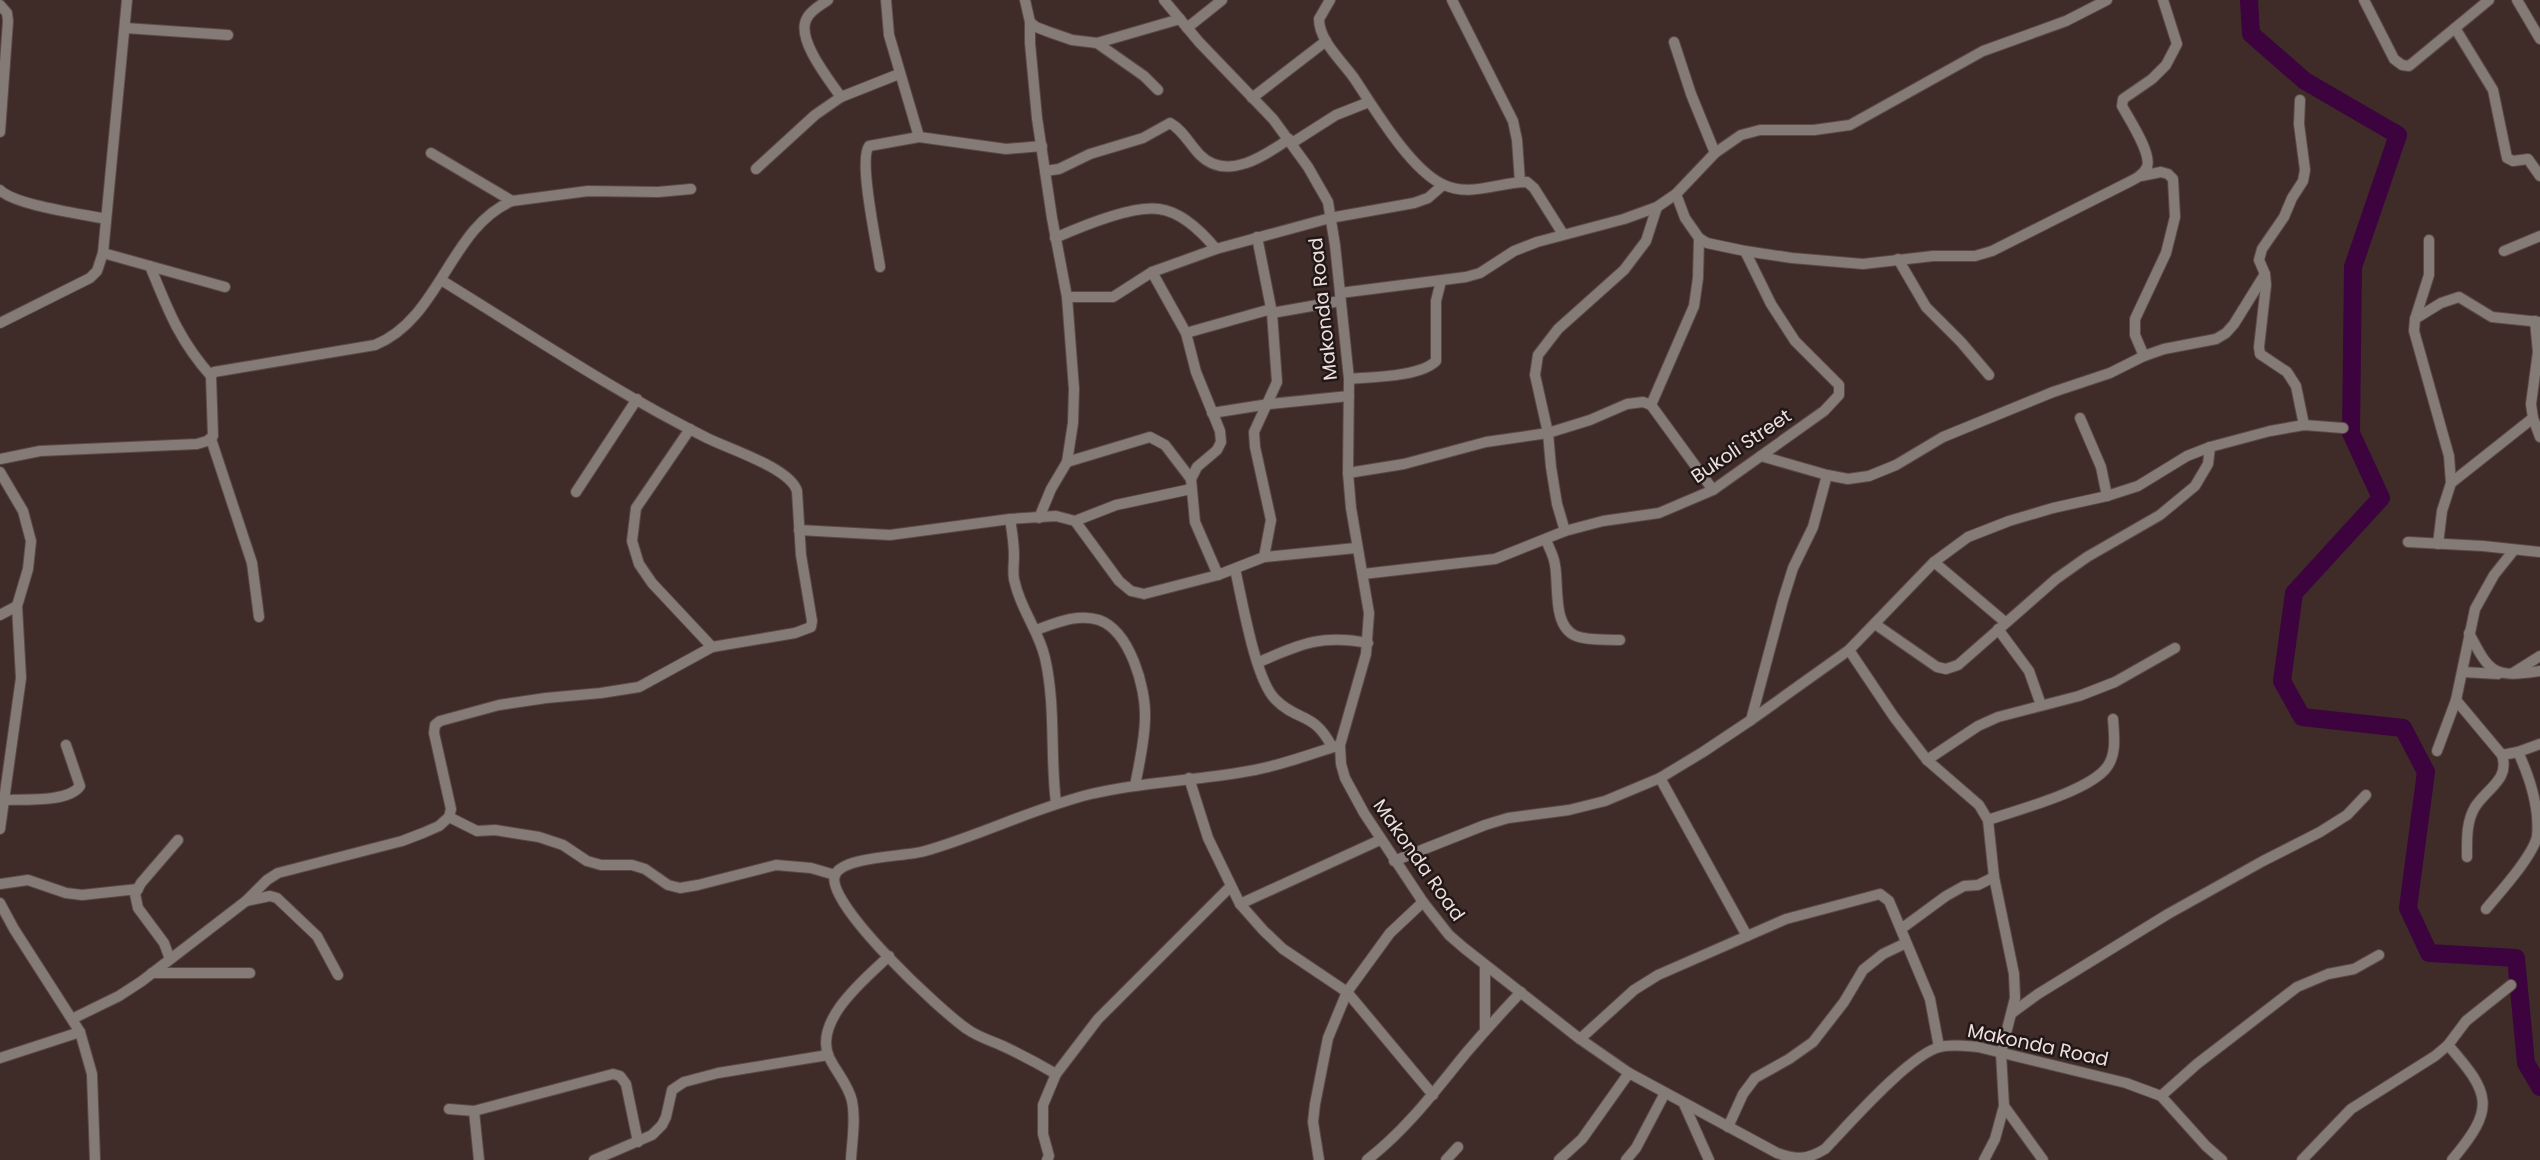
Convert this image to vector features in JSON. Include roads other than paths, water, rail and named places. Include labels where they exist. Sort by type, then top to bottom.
[{"type":"street","points":[[0,323],[90,278],[97,271],[103,253],[127,0]]},
{"type":"street","points":[[828,0],[806,18],[804,29],[807,43],[841,97]]},
{"type":"street","points":[[886,0],[889,35],[919,137]]},
{"type":"street","points":[[1025,0],[1030,22],[1032,77],[1045,171],[1067,297],[1074,389],[1073,423],[1067,462],[1051,489],[1039,519]]},
{"type":"street","name":"Makonda Road","points":[[1164,0],[1291,141],[1328,202],[1349,379],[1348,473],[1356,548],[1369,613],[1368,643],[1336,746],[1345,778],[1380,840],[1449,935],[1580,1039],[1629,1073],[1793,1159],[1811,1157],[1825,1149],[1906,1067],[1923,1054],[1940,1047],[1979,1047],[2126,1083],[2161,1096],[2222,1160]]},
{"type":"street","points":[[1030,22],[1036,27],[1072,40],[1097,43],[1183,24],[1222,0]]},
{"type":"street","points":[[1330,0],[1319,19],[1326,41],[1405,150],[1433,178],[1443,185],[1460,190],[1527,183],[1534,188],[1563,234]]},
{"type":"street","points":[[1452,0],[1513,121],[1520,182]]},
{"type":"street","points":[[1186,332],[1340,297],[1480,273],[1514,251],[1657,207],[1676,194],[1715,153],[1741,135],[1760,131],[1814,130],[1850,125],[1983,51],[2066,21],[2108,0]]},
{"type":"street","points":[[2141,176],[2147,168],[2146,151],[2122,106],[2123,99],[2166,65],[2177,44],[2163,0]]},
{"type":"street","points":[[2364,0],[2394,59],[2402,65],[2416,62],[2489,0]]},
{"type":"street","points":[[2517,0],[2540,38]]},
{"type":"street","points":[[0,5],[7,13],[8,21],[0,132]]},
{"type":"street","points":[[125,28],[228,35]]},
{"type":"street","points":[[2455,28],[2493,90],[2507,158],[2513,161],[2528,159],[2540,152]]},
{"type":"street","points":[[1252,98],[1326,41]]},
{"type":"street","points":[[1674,41],[1690,94],[1715,153]]},
{"type":"street","points":[[1097,43],[1158,89]]},
{"type":"street","points":[[756,169],[815,115],[841,97],[899,74]]},
{"type":"street","points":[[2300,100],[2298,124],[2305,170],[2304,181],[2262,249],[2259,260],[2265,274],[2260,354],[2287,372],[2296,386],[2304,425]]},
{"type":"street","points":[[1045,171],[1059,169],[1090,154],[1143,138],[1170,123],[1203,159],[1216,164],[1242,166],[1265,156],[1336,115],[1369,102]]},
{"type":"street","points":[[880,267],[866,176],[866,150],[869,146],[919,137],[1006,149],[1042,146]]},
{"type":"street","points":[[431,153],[512,201]]},
{"type":"street","points":[[2528,159],[2540,176]]},
{"type":"street","points":[[1676,194],[1685,218],[1707,243],[1803,260],[1863,264],[1898,259],[1975,256],[1992,251],[2141,176],[2161,172],[2168,174],[2173,179],[2175,217],[2165,253],[2135,319],[2135,335],[2144,356]]},
{"type":"street","points":[[1067,297],[1113,297],[1152,272],[1216,249],[1330,218],[1414,203],[1428,198],[1443,185]]},
{"type":"street","points":[[211,376],[218,370],[375,345],[391,338],[418,312],[482,223],[492,212],[512,201],[588,191],[658,192],[691,189]]},
{"type":"street","points":[[0,191],[5,196],[24,202],[106,219]]},
{"type":"street","points":[[1565,531],[1557,504],[1548,433],[1535,375],[1538,355],[1558,329],[1624,270],[1646,241],[1657,207]]},
{"type":"street","points":[[1055,239],[1087,224],[1113,216],[1159,209],[1174,214],[1198,230],[1216,249]]},
{"type":"street","points":[[2504,251],[2540,236]]},
{"type":"street","points":[[1257,237],[1271,311],[1277,382],[1254,432],[1271,520],[1265,557]]},
{"type":"street","points":[[1651,405],[1694,306],[1699,237]]},
{"type":"street","points":[[2429,240],[2429,275],[2415,319],[2414,331],[2449,456],[2451,482],[2442,511],[2438,544]]},
{"type":"street","name":"Bukoli Street","points":[[1363,574],[1495,559],[1565,531],[1603,521],[1659,513],[1713,490],[1824,411],[1839,396],[1839,386],[1796,341],[1771,304],[1745,251]]},
{"type":"street","points":[[103,253],[225,287]]},
{"type":"street","points":[[1898,259],[1926,307],[1989,375]]},
{"type":"street","points":[[150,266],[176,329],[186,346],[211,376],[211,439],[252,563],[259,617]]},
{"type":"street","points":[[1152,272],[1186,332],[1196,372],[1220,431],[1221,442],[1217,450],[1197,467],[1191,484],[1195,522],[1218,575]]},
{"type":"street","points":[[1761,456],[1848,479],[1878,472],[1896,465],[1942,437],[2053,392],[2100,377],[2144,356],[2164,349],[2216,339],[2226,333],[2265,274]]},
{"type":"street","points":[[72,1019],[119,996],[152,973],[278,873],[402,841],[439,826],[449,817],[451,809],[434,733],[435,725],[440,721],[523,701],[639,687],[712,647],[795,633],[811,627],[797,491],[793,481],[637,399],[441,280]]},
{"type":"street","points":[[1349,379],[1405,373],[1436,362],[1436,301],[1441,281]]},
{"type":"street","points":[[2415,319],[2441,303],[2459,298],[2492,317],[2538,322],[2538,352],[2531,404],[2540,437]]},
{"type":"street","points":[[1212,413],[1349,396]]},
{"type":"street","points":[[576,492],[637,399]]},
{"type":"street","points":[[1348,473],[1425,459],[1486,442],[1548,433],[1590,421],[1627,404],[1643,402],[1651,405],[1713,490]]},
{"type":"street","points":[[2080,418],[2101,467],[2107,496]]},
{"type":"street","points":[[2451,482],[2533,418]]},
{"type":"street","points":[[1394,861],[1485,825],[1508,818],[1569,810],[1605,801],[1660,778],[1751,720],[1849,650],[1934,562],[1968,537],[2009,520],[2138,486],[2187,456],[2210,447],[2270,430],[2304,425],[2343,428]]},
{"type":"street","points":[[690,429],[636,508],[632,541],[639,564],[652,583],[712,647]]},
{"type":"street","points":[[1067,462],[1150,437],[1165,445],[1191,484]]},
{"type":"street","points":[[0,460],[40,451],[197,444],[211,439]]},
{"type":"street","points":[[1875,624],[1937,667],[1946,669],[1958,665],[2056,579],[2087,557],[2160,515],[2195,486],[2208,464],[2210,447]]},
{"type":"street","points":[[0,472],[23,511],[32,541],[28,569],[17,607],[20,678],[0,830]]},
{"type":"street","points":[[1751,720],[1783,600],[1793,568],[1814,527],[1827,475]]},
{"type":"street","points":[[799,530],[890,535],[1010,519],[1056,516],[1075,521],[1116,505],[1191,484]]},
{"type":"street","points":[[1010,519],[1014,580],[1045,658],[1052,705],[1052,769],[1056,803]]},
{"type":"street","points":[[1075,521],[1118,581],[1131,591],[1144,594],[1218,575],[1265,557],[1356,548]]},
{"type":"street","points":[[1546,540],[1555,565],[1559,608],[1567,629],[1575,635],[1592,639],[1620,640]]},
{"type":"street","points":[[2408,542],[2540,552]]},
{"type":"street","points":[[2437,751],[2456,700],[2475,609],[2494,575],[2514,550]]},
{"type":"street","points":[[1934,562],[2001,625],[2029,671],[2042,705]]},
{"type":"street","points":[[835,875],[852,862],[894,858],[926,851],[1056,803],[1094,793],[1189,778],[1242,773],[1336,746],[1312,720],[1276,700],[1268,689],[1235,569]]},
{"type":"street","points":[[0,615],[17,607]]},
{"type":"street","points":[[1036,630],[1063,620],[1085,618],[1100,621],[1118,633],[1131,654],[1145,716],[1135,786]]},
{"type":"street","points":[[2469,633],[2488,665],[2504,675]]},
{"type":"street","points":[[1259,662],[1298,645],[1325,638],[1368,643]]},
{"type":"street","points":[[1927,760],[1978,726],[1998,717],[2079,696],[2115,682],[2175,648]]},
{"type":"street","points":[[1849,650],[1927,760],[1979,805],[1988,820],[1994,877],[2014,974],[2012,1013],[2001,1052],[2004,1106],[1995,1139],[1984,1160]]},
{"type":"street","points":[[2504,675],[2540,656]]},
{"type":"street","points":[[2463,671],[2504,675],[2540,671]]},
{"type":"street","points":[[2456,700],[2502,755],[2505,764],[2498,782],[2476,806],[2470,818],[2467,857]]},
{"type":"street","points":[[1988,820],[2049,799],[2099,774],[2107,767],[2114,753],[2113,719]]},
{"type":"street","points":[[2502,755],[2540,744]]},
{"type":"street","points":[[3,795],[55,798],[77,791],[80,786],[66,745]]},
{"type":"street","points":[[2486,909],[2539,838],[2538,805],[2518,752]]},
{"type":"street","points":[[1189,778],[1208,838],[1240,904],[1283,949],[1347,992],[1433,1095]]},
{"type":"street","points":[[1660,778],[1747,936]]},
{"type":"street","points":[[2012,1013],[2116,945],[2347,815],[2366,795]]},
{"type":"street","points":[[449,817],[477,831],[495,830],[539,837],[563,845],[587,861],[601,865],[632,865],[645,869],[668,885],[680,888],[776,865],[793,865],[835,875]]},
{"type":"street","points":[[170,959],[164,943],[138,908],[135,894],[178,840]]},
{"type":"street","points":[[1240,904],[1380,840]]},
{"type":"street","points":[[835,875],[838,891],[850,915],[922,990],[966,1029],[1056,1074]]},
{"type":"street","points":[[1901,929],[1946,896],[1965,886],[1978,885],[1994,877]]},
{"type":"street","points":[[0,884],[28,880],[66,893],[82,895],[138,889]]},
{"type":"street","points":[[1047,1160],[1049,1156],[1043,1134],[1043,1105],[1056,1074],[1098,1019],[1231,886]]},
{"type":"street","points":[[1580,1039],[1634,990],[1658,975],[1786,919],[1880,894],[1889,901],[1930,999],[1940,1047]]},
{"type":"street","points":[[246,901],[270,896],[285,904],[317,936],[338,975]]},
{"type":"street","points":[[1319,1160],[1312,1122],[1328,1038],[1347,992],[1390,933],[1423,902]]},
{"type":"street","points":[[0,903],[33,961],[80,1032],[92,1074],[95,1160]]},
{"type":"street","points":[[1728,1127],[1743,1094],[1755,1078],[1813,1042],[1863,970],[1883,954],[1906,943]]},
{"type":"street","points":[[2161,1096],[2197,1064],[2297,987],[2328,974],[2354,969],[2379,955]]},
{"type":"street","points":[[851,1160],[854,1112],[851,1097],[828,1055],[827,1036],[832,1019],[861,982],[889,956]]},
{"type":"street","points":[[1485,965],[1485,1031]]},
{"type":"street","points":[[152,973],[250,973]]},
{"type":"street","points":[[2302,1160],[2351,1109],[2435,1056],[2448,1045],[2466,1021],[2511,985]]},
{"type":"street","points":[[1367,1160],[1394,1139],[1521,992]]},
{"type":"street","points":[[0,1058],[80,1032]]},
{"type":"street","points":[[2448,1045],[2475,1076],[2481,1091],[2482,1111],[2479,1125],[2452,1160]]},
{"type":"street","points":[[594,1160],[652,1135],[662,1125],[672,1090],[684,1082],[718,1073],[828,1055]]},
{"type":"street","points":[[1559,1160],[1582,1139],[1629,1073]]},
{"type":"street","points":[[449,1109],[474,1111],[613,1074],[620,1076],[626,1084],[638,1142]]},
{"type":"street","points":[[1626,1160],[1636,1148],[1665,1093]]},
{"type":"street","points":[[1684,1104],[1709,1160]]},
{"type":"street","points":[[2004,1106],[2043,1160]]},
{"type":"street","points":[[474,1111],[480,1160]]},
{"type":"street","points":[[1446,1160],[1458,1147]]},
{"type":"waterway","points":[[2249,0],[2251,34],[2305,81],[2398,135],[2353,267],[2351,433],[2381,498],[2294,593],[2282,681],[2302,717],[2403,728],[2426,772],[2408,908],[2429,953],[2516,958],[2526,1063],[2540,1087]]}]
